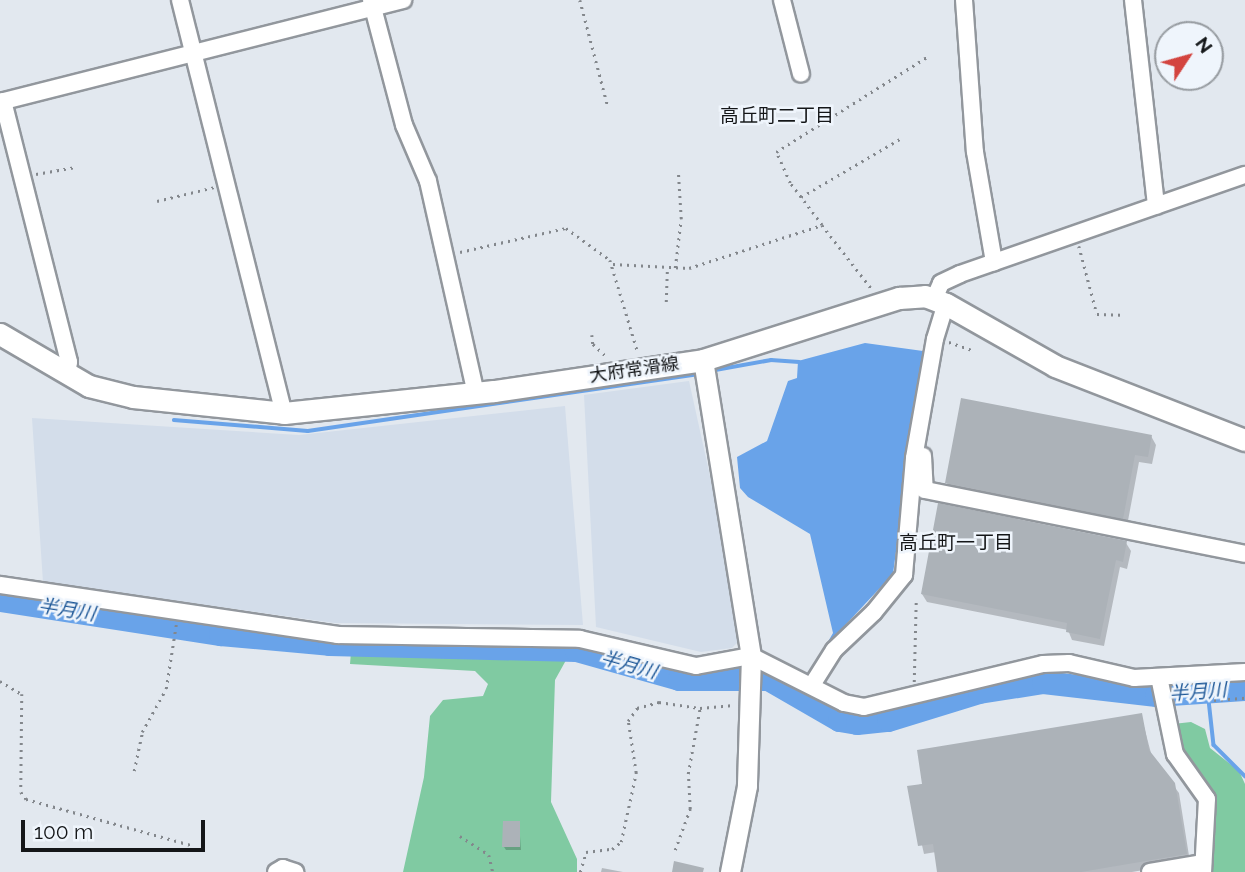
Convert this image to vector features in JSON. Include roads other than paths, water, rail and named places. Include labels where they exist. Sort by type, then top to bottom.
[{"type":"main road","name":"大府常滑線","points":[[0,334],[67,376],[134,397],[284,414],[703,360],[899,298],[940,301],[1055,366],[1245,440]]},
{"type":"street","points":[[180,0],[284,414]]},
{"type":"street","points":[[67,376],[69,362],[1,102],[372,4],[403,0]]},
{"type":"street","points":[[782,0],[801,74]]},
{"type":"street","points":[[964,0],[975,152],[994,262]]},
{"type":"street","points":[[1133,0],[1156,206]]},
{"type":"street","points":[[372,4],[404,125],[428,181],[475,390]]},
{"type":"street","points":[[813,685],[834,650],[883,603],[904,575],[917,445],[935,339],[941,283],[1075,233],[1245,175]]},
{"type":"street","points":[[703,360],[750,678],[747,786],[730,872]]},
{"type":"street","points":[[917,445],[923,452],[925,490],[1245,554]]},
{"type":"street","points":[[0,585],[337,635],[580,639],[750,678],[813,685],[844,703],[864,708],[1043,664],[1069,663],[1160,682],[1245,673]]},
{"type":"street","points":[[1150,872],[1203,867],[1207,799],[1175,754],[1163,710],[1160,682]]},
{"type":"street","points":[[276,872],[283,868],[295,872]]},
{"type":"water","points":[[865,343],[923,351],[893,574],[836,635],[811,671],[833,633],[810,534],[748,497],[740,488],[737,457],[767,441],[788,381],[797,378],[798,361]]},
{"type":"waterway","points":[[710,371],[771,360],[799,362]]},
{"type":"waterway","points":[[174,420],[308,431],[699,374]]},
{"type":"waterway","name":"半月川","points":[[0,600],[220,634],[329,644],[576,650],[679,679],[768,679],[839,720],[857,723],[888,720],[979,692],[1043,682],[1156,695],[1245,689]]},
{"type":"waterway","points":[[1208,691],[1214,745],[1245,776]]},
{"type":"district","name":"高丘町二丁目","points":[[777,116]]},
{"type":"district","name":"高丘町一丁目","points":[[956,543]]}]
